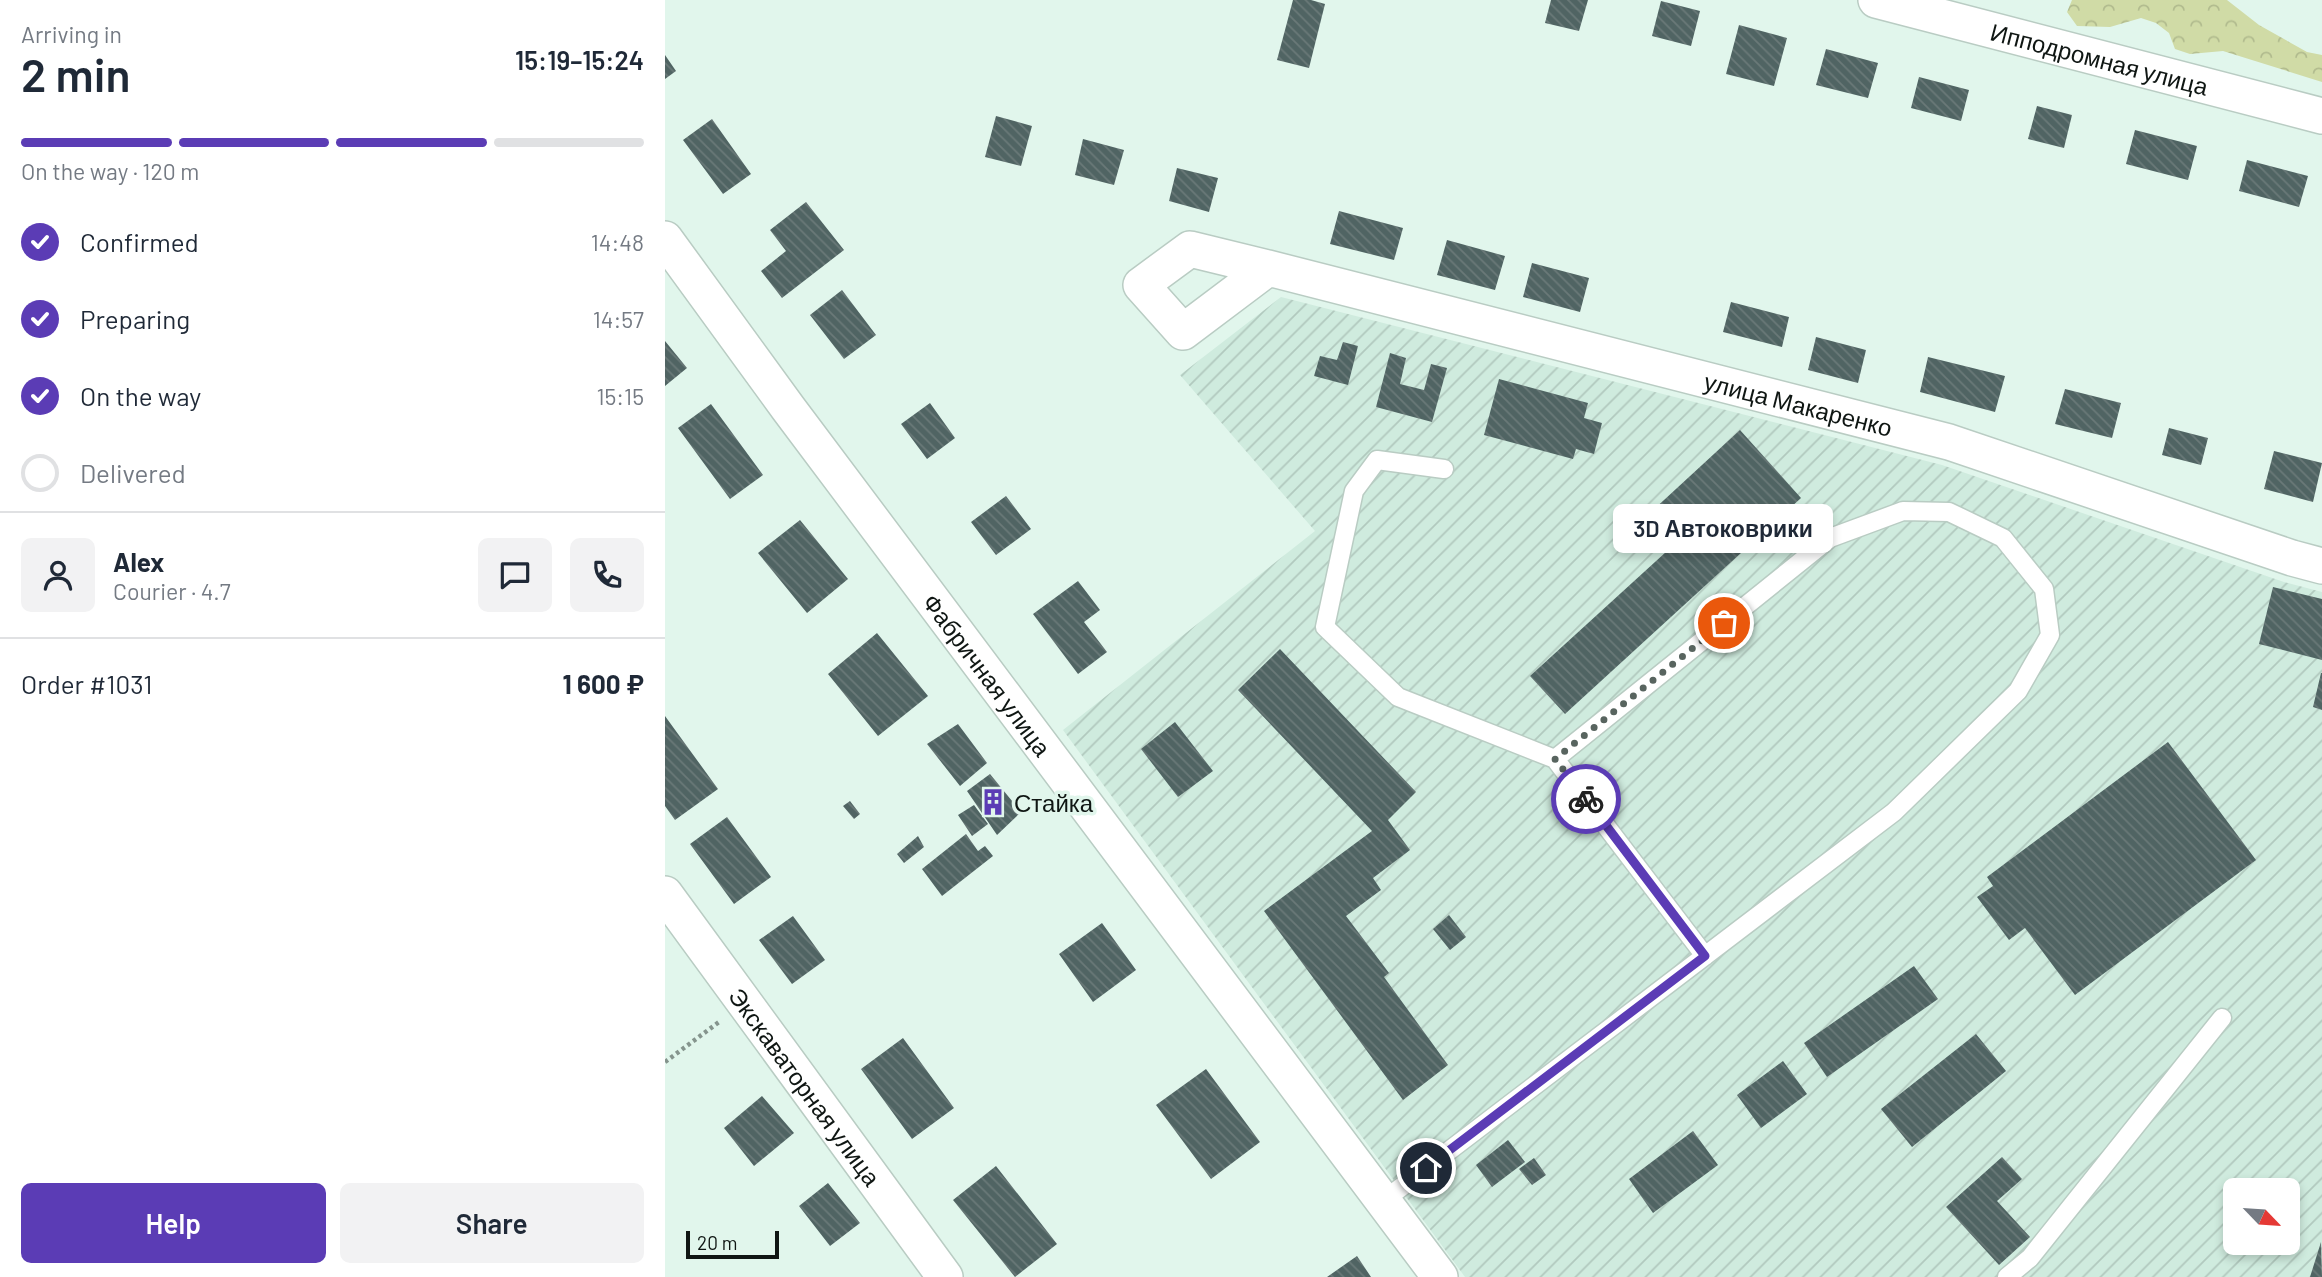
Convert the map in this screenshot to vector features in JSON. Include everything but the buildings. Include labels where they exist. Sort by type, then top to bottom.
[{"type":"street","name":"Ипподромная улица","points":[[1876,0],[2322,116]]},
{"type":"street","name":"Фабричная улица","points":[[665,239],[796,419],[1440,1277]]},
{"type":"street","name":"улица Макаренко","points":[[1268,268],[1949,442],[2322,566]]},
{"type":"street","name":"Экскаваторная улица","points":[[665,894],[945,1277]]},
{"type":"lane","points":[[1444,469],[1377,460],[1354,491],[1325,626],[1398,697],[1555,759],[1705,956]]},
{"type":"lane","points":[[1383,1201],[1894,812],[2018,691],[2050,635],[2044,589],[2003,538],[1949,512],[1903,511],[1830,538],[1555,759]]},
{"type":"lane","points":[[2007,1277],[2030,1258],[2222,1018]]},
{"type":"path","points":[[665,1062],[745,1003]]},
{"type":"shaded area","points":[[1281,297],[1942,465],[2284,582],[2322,592],[2322,1277],[1465,1277],[1063,730],[1315,531],[1180,375]]},
{"type":"green space","points":[[2072,0],[2227,0],[2259,25],[2307,52],[2322,55],[2322,82],[2223,51],[2190,54],[2175,49],[2169,33],[2156,23],[2141,18],[2110,27],[2077,26],[2067,12]]},
{"type":"way so far","points":[[1586,799],[1555,759],[1724,623]]},
{"type":"place","name":"3D Автоковрики","points":[[1724,623]]},
{"type":"place","name":"Стайка","points":[[993,802]]},
{"type":"route","points":[[1426,1168],[1705,956],[1586,799]]}]
